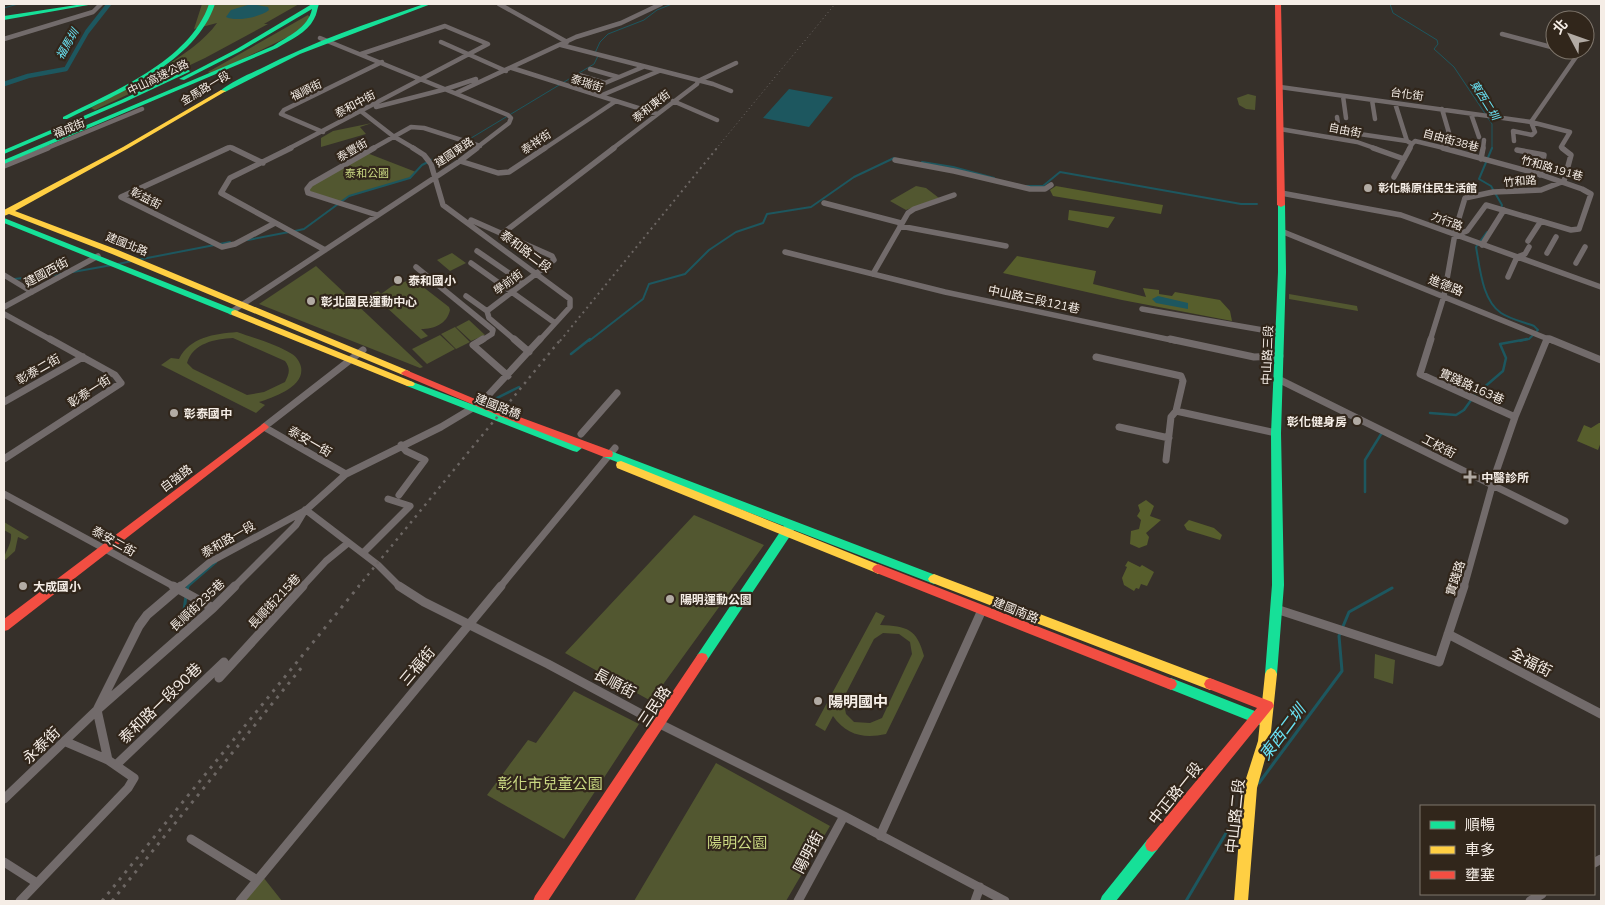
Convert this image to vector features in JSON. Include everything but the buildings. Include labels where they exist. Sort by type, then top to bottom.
[{"type":"main road","points":[[4,18],[91,4]]},
{"type":"main road","points":[[4,147],[62,120],[122,88],[170,58],[196,35],[205,24],[212,4]]},
{"type":"main road","name":"中山高速公路","points":[[4,152],[168,80],[250,38],[307,4]]},
{"type":"main road","points":[[4,160],[96,124],[275,47],[298,34],[311,22],[316,12],[315,4]]},
{"type":"main road","name":"中山高速公路","points":[[4,160],[184,78],[237,51],[315,4]]},
{"type":"main road","name":"金馬路一段","points":[[5,213],[251,70],[323,39],[418,4]]},
{"type":"main road","name":"金馬路一段","points":[[323,39],[428,4]]},
{"type":"main road","name":"中山路三段","points":[[1268,706],[1276,609],[1278,549],[1276,433],[1280,356],[1281,231],[1279,4]]},
{"type":"main road","name":"建國北路","points":[[5,213],[98,256],[231,312]]},
{"type":"main road","name":"建國北路","points":[[5,213],[115,252],[240,305]]},
{"type":"main road","name":"建國路橋","points":[[240,305],[503,414],[694,486],[759,517]]},
{"type":"main road","name":"建國路橋","points":[[231,312],[493,418],[759,517]]},
{"type":"main road","name":"自強路","points":[[4,626],[264,427]]},
{"type":"main road","name":"建國南路","points":[[759,517],[982,610],[1261,719]]},
{"type":"main road","name":"建國南路","points":[[789,529],[1268,706]]},
{"type":"main road","name":"三民路","points":[[540,901],[789,529]]},
{"type":"main road","name":"中山路二段","points":[[1241,901],[1250,788],[1264,741],[1261,719],[1268,706]]},
{"type":"main road","name":"中正路一段","points":[[1107,901],[1261,719]]},
{"type":"street","points":[[4,39],[93,12],[101,4]]},
{"type":"street","points":[[499,4],[567,42]]},
{"type":"street","points":[[456,93],[567,42],[621,23],[661,4]]},
{"type":"street","name":"泰和中街","points":[[325,250],[221,194],[230,178],[264,163],[488,44],[445,26],[361,54]]},
{"type":"street","points":[[1502,34],[1545,45]]},
{"type":"street","name":"建國東路","points":[[231,312],[460,161],[509,124],[509,116],[323,39]]},
{"type":"street","points":[[441,42],[506,71]]},
{"type":"street","name":"泰和東街","points":[[503,233],[697,84],[698,81],[561,45]]},
{"type":"street","points":[[1531,122],[1574,60]]},
{"type":"street","name":"福順街","points":[[323,132],[281,114],[284,110],[382,62]]},
{"type":"street","points":[[698,81],[736,63]]},
{"type":"street","points":[[579,75],[605,83],[643,67]]},
{"type":"street","name":"泰瑞街","points":[[512,68],[657,114]]},
{"type":"street","points":[[590,69],[618,77]]},
{"type":"street","points":[[364,111],[506,71]]},
{"type":"street","points":[[600,96],[659,71]]},
{"type":"street","points":[[698,81],[731,91]]},
{"type":"street","name":"台化街","points":[[1280,87],[1531,122]]},
{"type":"street","points":[[1343,96],[1346,118]]},
{"type":"street","points":[[1372,100],[1375,119]]},
{"type":"street","name":"泰祥街","points":[[460,161],[498,173],[509,172],[616,101]]},
{"type":"street","points":[[673,101],[717,120]]},
{"type":"street","points":[[1395,103],[1407,141]]},
{"type":"street","name":"福成街","points":[[4,166],[142,109]]},
{"type":"street","points":[[1442,109],[1449,133],[1442,148]]},
{"type":"street","name":"泰和路二段","points":[[364,111],[394,137],[429,162],[436,176],[439,198],[443,205],[461,216],[570,299],[570,307],[508,376],[481,403],[462,413]]},
{"type":"street","points":[[1471,114],[1481,139],[1486,160]]},
{"type":"street","points":[[1337,117],[1339,131],[1407,141],[1412,144],[1394,177]]},
{"type":"street","points":[[1514,141],[1513,132],[1532,135],[1535,132],[1531,122]]},
{"type":"street","points":[[1531,122],[1570,132],[1561,147],[1571,155],[1564,182]]},
{"type":"street","name":"泰豐街","points":[[377,216],[308,193],[307,189],[311,184],[417,126],[480,146]]},
{"type":"street","name":"自由街","points":[[1280,129],[1358,142],[1404,160]]},
{"type":"street","name":"自由街38巷","points":[[1412,144],[1415,141],[1486,160]]},
{"type":"street","name":"彰益街","points":[[264,163],[230,147],[121,197],[220,246],[235,244],[275,223]]},
{"type":"street","points":[[1517,150],[1544,155],[1540,175]]},
{"type":"street","points":[[895,160],[1030,188],[1045,189],[1051,185]]},
{"type":"street","name":"竹和路191巷","points":[[1486,160],[1564,182],[1588,190],[1591,194],[1579,229],[1571,230],[1541,221]]},
{"type":"street","name":"竹和路","points":[[1420,374],[1444,296],[1465,198],[1493,192],[1541,190],[1564,182]]},
{"type":"street","name":"力行路","points":[[1281,193],[1401,215],[1601,287]]},
{"type":"street","points":[[873,274],[908,213],[914,209],[954,196]]},
{"type":"street","points":[[824,203],[901,224],[1006,246]]},
{"type":"street","points":[[1456,235],[1467,231],[1486,205],[1541,221],[1525,254],[1516,257],[1508,278]]},
{"type":"street","points":[[1479,244],[1501,209]]},
{"type":"street","name":"學前街","points":[[461,216],[552,256],[554,260],[537,274],[522,282],[487,311]]},
{"type":"street","name":"進德路","points":[[1281,231],[1601,360]]},
{"type":"street","points":[[1547,253],[1556,237]]},
{"type":"street","points":[[1576,263],[1585,247]]},
{"type":"street","points":[[478,251],[522,282]]},
{"type":"street","name":"中山路三段121巷","points":[[785,252],[945,292],[1254,357],[1280,356]]},
{"type":"street","name":"建國西街","points":[[4,307],[98,256]]},
{"type":"street","points":[[471,264],[554,323]]},
{"type":"street","points":[[416,266],[493,330],[492,334],[472,345],[508,376]]},
{"type":"street","points":[[8,278],[32,292]]},
{"type":"street","points":[[466,296],[487,311],[489,318],[529,352]]},
{"type":"street","points":[[1142,309],[1280,334]]},
{"type":"street","name":"彰泰一街","points":[[4,314],[83,356],[115,375],[121,383],[4,459]]},
{"type":"street","name":"實踐路","points":[[1276,609],[1439,662],[1471,566],[1493,486],[1515,417],[1544,337]]},
{"type":"street","name":"自強路","points":[[264,427],[363,350]]},
{"type":"street","name":"彰泰二街","points":[[4,402],[83,356]]},
{"type":"street","points":[[1096,357],[1182,376],[1183,381],[1176,411],[1171,418],[1166,460]]},
{"type":"street","name":"實踐路163巷","points":[[1420,374],[1515,417]]},
{"type":"street","name":"工校街","points":[[1278,379],[1565,521]]},
{"type":"street","points":[[581,434],[617,393]]},
{"type":"street","points":[[1176,411],[1276,433]]},
{"type":"street","name":"泰和路一段","points":[[97,710],[138,626],[147,615],[182,592],[210,562],[306,510],[346,474],[401,445],[441,427],[462,413]]},
{"type":"street","name":"泰安一街","points":[[264,427],[346,474]]},
{"type":"street","points":[[1119,427],[1170,438]]},
{"type":"street","points":[[399,495],[425,460],[406,451],[401,445]]},
{"type":"street","name":"三福街","points":[[240,901],[470,626],[615,448]]},
{"type":"street","name":"泰安二街","points":[[4,494],[213,608]]},
{"type":"street","points":[[364,553],[410,506],[388,499]]},
{"type":"street","name":"長順街","points":[[306,510],[364,553],[402,588],[470,626],[844,816],[1005,901]]},
{"type":"street","name":"長順街235巷","points":[[97,710],[213,608],[296,525],[306,510]]},
{"type":"street","name":"長順街215巷","points":[[218,678],[326,561],[348,543]]},
{"type":"street","points":[[880,836],[982,610]]},
{"type":"street","name":"全福街","points":[[1448,634],[1601,714]]},
{"type":"street","name":"泰和路一段90巷","points":[[112,762],[224,662]]},
{"type":"street","points":[[97,710],[112,762]]},
{"type":"street","name":"永泰街","points":[[4,799],[97,710]]},
{"type":"street","points":[[20,901],[128,788],[134,778],[112,762],[64,741]]},
{"type":"street","name":"陽明街","points":[[798,901],[844,816]]},
{"type":"street","points":[[191,838],[257,880]]},
{"type":"street","points":[[4,862],[37,883]]},
{"type":"street","points":[[975,901],[980,887]]},
{"type":"green space","points":[[202,4],[299,4],[264,24],[268,24],[205,58],[95,110],[91,108],[176,59],[206,35],[217,23],[194,29]]},
{"type":"green space","points":[[308,15],[310,18],[296,33],[212,74],[208,72]]},
{"type":"green space","points":[[1248,94],[1256,96],[1255,110],[1246,109],[1239,105],[1237,98]]},
{"type":"green space","points":[[372,123],[360,127],[366,134],[321,147],[321,138],[333,131]]},
{"type":"green space","name":"泰和公園","points":[[367,153],[416,172],[410,178],[349,196],[340,204],[308,193],[311,184]]},
{"type":"green space","points":[[916,186],[926,188],[939,198],[906,210],[890,201]]},
{"type":"green space","points":[[1056,186],[1163,205],[1161,214],[1053,196],[1050,190]]},
{"type":"green space","points":[[1069,210],[1115,217],[1108,228],[1068,220]]},
{"type":"green space","points":[[452,253],[466,263],[450,271],[437,260]]},
{"type":"green space","points":[[1017,256],[1096,271],[1093,284],[1146,297],[1143,288],[1159,290],[1159,294],[1172,296],[1175,292],[1220,300],[1230,311],[1232,321],[1122,300],[1003,273]]},
{"type":"green space","points":[[316,266],[423,367],[420,368],[259,304]]},
{"type":"green space","points":[[407,281],[418,283],[449,307],[450,310],[446,319],[439,325],[421,329],[428,336],[421,339],[372,294],[378,291],[381,294],[392,286]]},
{"type":"green space","points":[[1289,294],[1357,306],[1358,311],[1289,299]]},
{"type":"green space","points":[[469,320],[485,335],[471,341],[456,327]]},
{"type":"green space","points":[[455,327],[470,342],[456,349],[441,334]]},
{"type":"green space","points":[[237,332],[280,348],[298,359],[301,367],[301,374],[293,386],[259,402],[265,405],[256,413],[161,365],[171,358],[179,359],[189,346],[196,341]],"holes":[[[233,338],[285,361],[289,372],[285,382],[264,392],[247,395],[193,369],[187,363],[194,351],[206,343]]]},
{"type":"green space","points":[[440,335],[455,349],[427,364],[412,349]]},
{"type":"green space","points":[[1601,423],[1601,442],[1598,450],[1577,441],[1584,425],[1591,428]]},
{"type":"green space","points":[[1146,500],[1154,506],[1150,516],[1161,520],[1146,533],[1149,537],[1147,545],[1139,548],[1130,544],[1131,531],[1139,529],[1141,520],[1137,516],[1140,511],[1138,505]]},
{"type":"green space","name":"陽明運動公園","points":[[694,515],[764,545],[651,701],[565,653]]},
{"type":"green space","points":[[1189,520],[1214,528],[1222,535],[1220,540],[1187,530],[1184,525]]},
{"type":"green space","points":[[4,522],[29,537],[25,540],[18,537],[15,551],[4,561],[11,534],[4,530]]},
{"type":"green space","points":[[1128,561],[1140,567],[1142,565],[1154,572],[1147,586],[1141,584],[1139,589],[1136,588],[1134,591],[1124,585],[1122,578]]},
{"type":"green space","points":[[876,612],[885,616],[880,625],[904,628],[914,635],[924,656],[886,734],[863,736],[856,734],[844,728],[833,716],[825,731],[815,725]],"holes":[[[883,633],[899,634],[910,642],[912,654],[882,718],[870,723],[854,722],[846,714],[843,699],[874,639]]]},
{"type":"green space","points":[[1375,654],[1395,660],[1393,684],[1374,678]]},
{"type":"green space","name":"彰化市兒童公園","points":[[574,691],[639,724],[564,839],[487,795],[528,740],[536,743]]},
{"type":"green space","name":"陽明公園","points":[[716,763],[830,826],[786,901],[634,901]]},
{"type":"green space","points":[[263,877],[282,901],[243,901]]},
{"type":"water","points":[[251,4],[268,7],[269,10],[248,18],[236,19],[226,17],[231,10]]},
{"type":"water","points":[[789,89],[833,97],[809,127],[763,118]]},
{"type":"water","points":[[1158,296],[1188,303],[1188,309],[1156,303],[1152,299]]},
{"type":"waterway","points":[[4,8],[18,4]]},
{"type":"waterway","name":"福馬圳","points":[[4,84],[28,76],[66,69],[87,32],[109,4]]},
{"type":"waterway","points":[[453,149],[594,64],[598,56],[595,53],[600,42],[608,34],[644,20],[657,10],[672,4]]},
{"type":"waterway","name":"東西二圳","points":[[1390,4],[1393,13],[1437,40],[1438,44],[1434,49],[1454,67],[1492,124],[1492,148]]},
{"type":"waterway","points":[[295,231],[304,229],[349,196],[410,178],[422,165],[455,148]]},
{"type":"waterway","name":"東西二圳","points":[[1492,148],[1479,179],[1491,186],[1502,205],[1501,209]]},
{"type":"waterway","points":[[589,341],[643,299],[649,284],[685,274],[709,250],[736,232],[763,223],[767,214],[811,207],[854,177],[894,158]]},
{"type":"waterway","points":[[922,162],[953,167],[994,178]]},
{"type":"waterway","points":[[1026,186],[1043,186],[1060,172],[1241,204],[1257,204]]},
{"type":"waterway","points":[[248,240],[289,232]]},
{"type":"waterway","name":"東西二圳","points":[[1487,232],[1476,247],[1483,283],[1490,300],[1501,313],[1512,319],[1534,326],[1538,330],[1529,339],[1520,341]]},
{"type":"waterway","points":[[137,260],[230,242]]},
{"type":"waterway","points":[[118,264],[132,261]]},
{"type":"waterway","points":[[73,272],[112,265]]},
{"type":"waterway","points":[[14,279],[61,274]]},
{"type":"waterway","points":[[571,354],[590,339]]},
{"type":"waterway","name":"東西二圳","points":[[1430,413],[1456,415],[1464,410],[1474,396],[1503,371],[1506,358],[1500,344],[1527,339]]},
{"type":"waterway","points":[[485,404],[519,387]]},
{"type":"waterway","name":"東西二圳","points":[[1365,492],[1365,460],[1383,431]]},
{"type":"waterway","points":[[188,586],[216,562]]},
{"type":"waterway","points":[[187,591],[188,586]]},
{"type":"waterway","name":"東西二圳","points":[[1259,783],[1342,671],[1339,636],[1349,612],[1392,588]]},
{"type":"waterway","points":[[183,617],[186,596]]},
{"type":"waterway","name":"東西二圳","points":[[1186,901],[1242,806]]},
{"type":"railway","points":[[716,149],[835,4]]},
{"type":"railway","points":[[560,341],[717,148]]},
{"type":"railway","points":[[358,587],[561,339]]},
{"type":"railway","points":[[102,901],[359,586]]},
{"type":"railway","points":[[112,901],[302,667]]},
{"type":"traffic: fast","points":[[4,18],[91,4]]},
{"type":"traffic: fast","points":[[65,118],[142,78],[179,52],[194,37],[205,22],[212,4]]},
{"type":"traffic: fast","points":[[4,162],[275,47],[307,25],[314,12],[315,4]]},
{"type":"traffic: fast","points":[[182,79],[237,51],[316,4]]},
{"type":"traffic: fast","points":[[223,91],[298,53],[349,32],[428,4]]},
{"type":"traffic: fast","points":[[4,152],[123,101],[187,71]]},
{"type":"traffic: fast","points":[[1271,674],[1278,585],[1276,433],[1282,272],[1281,205]]},
{"type":"traffic: fast","points":[[4,220],[235,313]]},
{"type":"traffic: fast","points":[[410,384],[577,448]]},
{"type":"traffic: fast","points":[[608,454],[934,579]]},
{"type":"traffic: fast","points":[[702,658],[789,528]]},
{"type":"traffic: fast","points":[[1171,684],[1260,719]]},
{"type":"traffic: fast","points":[[1107,901],[1152,845]]},
{"type":"traffic: slow","points":[[4,214],[125,148],[223,91]]},
{"type":"traffic: slow","points":[[4,212],[8,211],[115,252],[406,373]]},
{"type":"traffic: slow","points":[[235,313],[410,384]]},
{"type":"traffic: slow","points":[[621,465],[878,569]]},
{"type":"traffic: slow","points":[[934,579],[1210,684]]},
{"type":"traffic: slow","points":[[1241,901],[1250,788],[1264,741],[1271,674]]},
{"type":"traffic: jam","points":[[1278,4],[1281,205]]},
{"type":"traffic: jam","points":[[406,373],[503,414],[608,454]]},
{"type":"traffic: jam","points":[[4,626],[264,427]]},
{"type":"traffic: jam","points":[[878,569],[1171,684]]},
{"type":"traffic: jam","points":[[540,901],[702,658]]},
{"type":"traffic: jam","points":[[1152,845],[1256,717],[1268,706],[1210,684]]},
{"type":"place","name":"彰化縣原住民生活館","points":[[1368,188]]},
{"type":"place","name":"泰和國小","points":[[398,280]]},
{"type":"place","name":"彰北國民運動中心","points":[[311,301]]},
{"type":"place","name":"彰泰國中","points":[[174,413]]},
{"type":"place","name":"彰化健身房","points":[[1357,421]]},
{"type":"place","name":"中醫診所","points":[[1470,477]]},
{"type":"place","name":"大成國小","points":[[23,586]]},
{"type":"place","name":"陽明運動公園","points":[[670,599]]},
{"type":"place","name":"陽明國中","points":[[818,701]]}]
